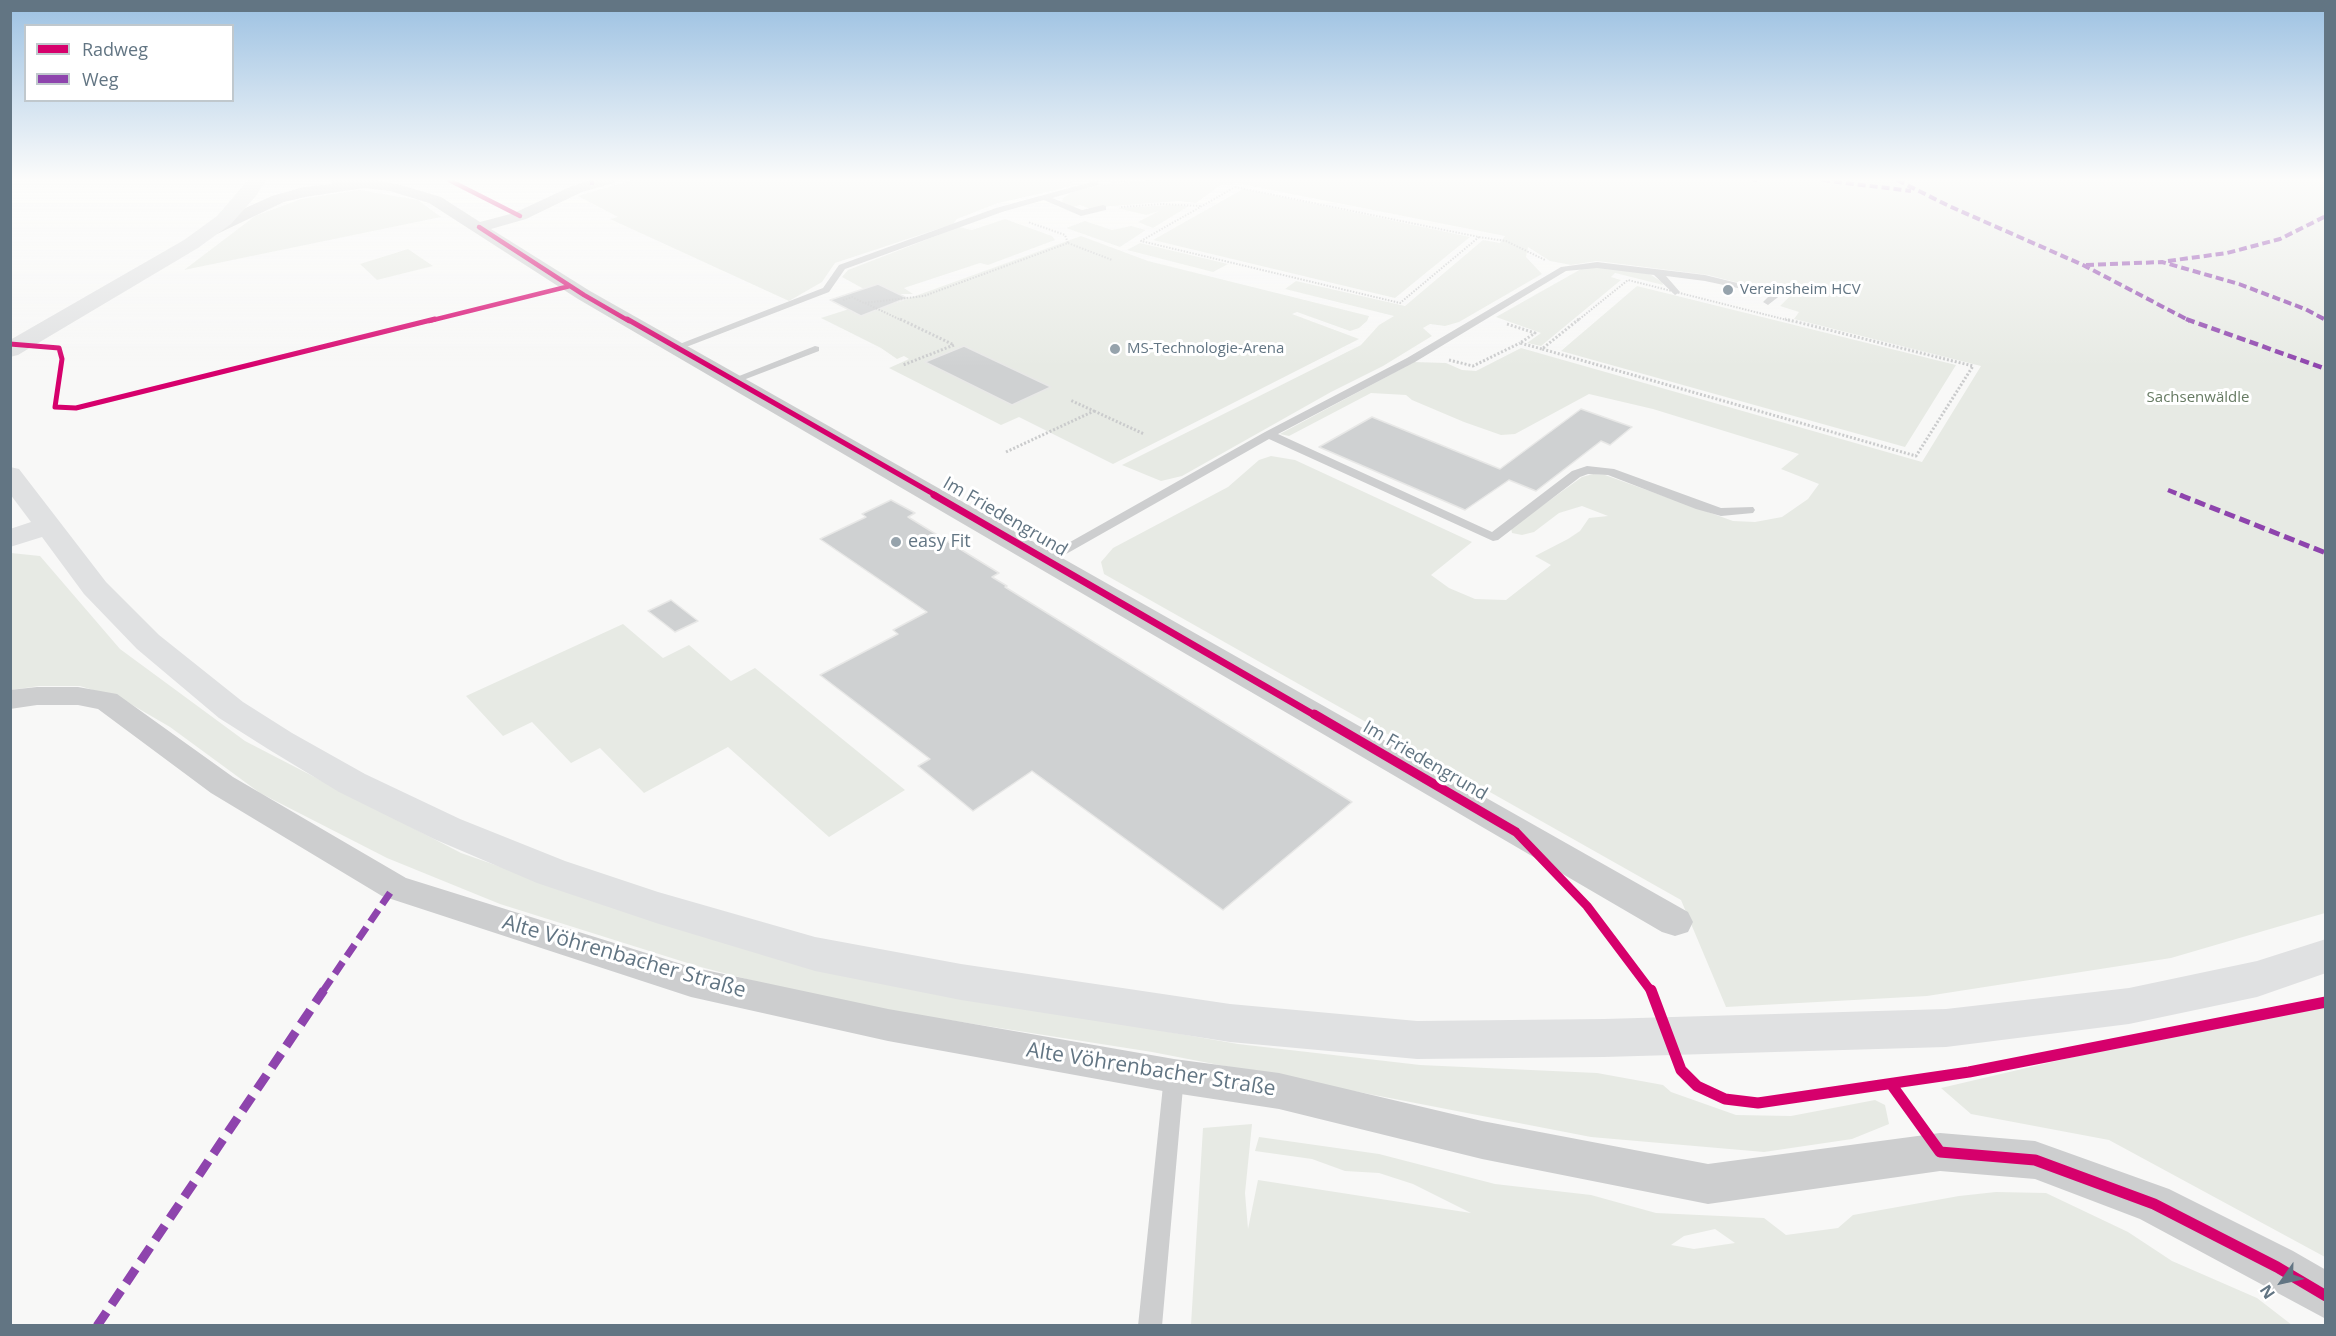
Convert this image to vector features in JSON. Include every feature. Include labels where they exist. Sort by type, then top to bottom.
[{"type":"main road","points":[[15,347],[190,242]]},
{"type":"main road","points":[[10,475],[33,520],[148,642],[231,710],[260,729],[352,783],[447,830],[551,872],[645,904],[815,954],[961,982],[1230,1023],[1417,1040],[1604,1038],[1946,1028],[2129,1006],[2257,979],[2325,956]]},
{"type":"main road","points":[[10,538],[33,520]]},
{"type":"street","name":"Im Friedengrund","points":[[503,242],[570,286],[1675,922]]},
{"type":"street","name":"Alte Vöhrenbacher Straße","points":[[10,700],[37,696],[78,696],[107,701],[222,785],[394,887],[691,982],[888,1025],[1174,1076],[1279,1091],[1482,1140],[1708,1184],[1940,1152],[2035,1160],[2154,1204],[2277,1267],[2325,1296]]},
{"type":"lane","points":[[677,347],[826,290],[842,267],[910,242]]},
{"type":"lane","points":[[1047,559],[1269,434],[1423,353],[1564,269],[1597,265],[1705,278],[1778,294],[1768,302]]},
{"type":"lane","points":[[1657,272],[1675,292]]},
{"type":"lane","points":[[735,380],[815,349]]},
{"type":"lane","points":[[1269,434],[1493,537],[1576,474],[1587,470],[1610,472],[1721,512],[1749,510]]},
{"type":"lane","points":[[1150,1326],[1174,1076]]},
{"type":"path","points":[[1146,242],[1400,303],[1473,242]]},
{"type":"path","points":[[1505,242],[1564,269]]},
{"type":"path","points":[[864,303],[924,296],[1068,243],[1112,260]]},
{"type":"path","points":[[1520,343],[1916,456],[1973,366],[1628,280],[1542,349]]},
{"type":"path","points":[[15,347],[59,348],[62,359],[55,407],[75,408],[570,286]]},
{"type":"path","points":[[840,301],[852,297],[954,345],[903,365]]},
{"type":"path","points":[[1423,353],[1473,366],[1535,333],[1485,316]]},
{"type":"path","points":[[1070,400],[1144,434]]},
{"type":"path","points":[[1006,452],[1094,411]]},
{"type":"green space","points":[[220,242],[318,242],[184,270]]},
{"type":"green space","points":[[661,242],[897,242],[835,263],[822,282],[789,301]]},
{"type":"green space","points":[[919,242],[1049,242],[988,265],[980,263],[904,288],[913,294],[873,294],[842,277],[848,270]]},
{"type":"green space","name":"MS-Technologie-Arena","points":[[1063,242],[1098,242],[1148,261],[1369,316],[1359,328],[1350,331],[1297,312],[1292,314],[1359,339],[1113,464],[1019,417],[1001,425],[889,368],[909,359],[904,356],[897,359],[881,348],[821,318],[849,309],[872,312],[892,302],[896,303]]},
{"type":"green space","points":[[1107,242],[1127,242],[1120,247]]},
{"type":"green space","points":[[1163,242],[1463,242],[1395,298]]},
{"type":"green space","name":"Sachsenwäldle","points":[[1480,242],[2325,242],[2325,913],[2171,958],[1927,996],[1726,1007],[1681,900],[1104,574],[1101,562],[1113,548],[1228,487],[1259,460],[1271,456],[1295,460],[1472,542],[1431,575],[1449,588],[1475,599],[1506,600],[1551,565],[1535,556],[1580,531],[1589,518],[1608,516],[1582,506],[1559,513],[1534,532],[1522,535],[1512,533],[1511,528],[1582,477],[1593,474],[1605,475],[1733,521],[1755,522],[1782,517],[1808,499],[1819,484],[1781,469],[1799,454],[1653,409],[1589,394],[1515,434],[1501,435],[1464,422],[1412,400],[1406,395],[1371,393],[1289,436],[1280,434],[1414,362],[1446,363],[1462,370],[1476,371],[1521,348],[1922,462],[1981,366],[1794,319],[1799,312],[1780,306],[1790,296],[1708,275],[1597,261],[1571,265],[1550,261],[1528,247],[1526,257],[1542,274],[1459,322],[1445,326],[1430,324],[1423,328],[1432,336],[1383,366],[1331,392],[1182,476],[1161,481],[1122,465],[1361,345],[1379,325],[1394,316],[1285,289],[1296,281],[1405,306]]},
{"type":"green space","points":[[1140,243],[1228,264],[1213,272],[1127,250]]},
{"type":"green space","points":[[408,249],[433,266],[377,280],[360,264]]},
{"type":"green space","points":[[1595,267],[1648,273],[1663,285],[1615,273],[1611,277],[1621,280],[1541,346],[1527,343],[1541,333],[1496,317],[1581,269]]},
{"type":"green space","points":[[1637,286],[1956,365],[1905,447],[1561,351]]},
{"type":"green space","points":[[11,553],[40,556],[120,649],[245,741],[461,853],[655,921],[1031,1008],[1238,1044],[1420,1065],[1597,1073],[1663,1085],[1671,1092],[1736,1115],[1791,1116],[1875,1100],[1885,1105],[1889,1124],[1852,1139],[1764,1152],[1591,1137],[1152,1052],[834,1002],[697,966],[500,904],[387,858],[260,793],[170,727],[122,699],[80,686],[39,686],[11,690]]},
{"type":"green space","points":[[623,624],[663,658],[689,645],[731,681],[755,668],[905,790],[829,837],[728,747],[644,793],[600,748],[571,763],[532,722],[503,736],[466,696]]},
{"type":"green space","points":[[2325,998],[2325,1257],[2109,1140],[1971,1114],[1941,1088]]},
{"type":"green space","points":[[1252,1124],[1245,1193],[1248,1229],[1258,1180],[1471,1213],[1413,1184],[1379,1173],[1345,1171],[1312,1159],[1255,1151],[1259,1137],[1379,1154],[1495,1184],[1591,1195],[1656,1213],[1764,1218],[1786,1235],[1838,1228],[1853,1215],[1959,1196],[1996,1192],[2046,1193],[2128,1232],[2172,1261],[2257,1298],[2292,1325],[1191,1325],[1203,1128]],"holes":[[[1715,1229],[1735,1243],[1694,1249],[1671,1245],[1684,1236]]]},
{"type":"building","points":[[878,284],[907,298],[861,316],[830,300]]},
{"type":"building","points":[[964,346],[1051,387],[1012,405],[925,362]]},
{"type":"building","points":[[1581,409],[1632,427],[1610,445],[1601,441],[1536,491],[1509,480],[1465,510],[1319,447],[1372,417],[1500,469]]},
{"type":"building","points":[[891,500],[915,513],[908,517],[999,573],[992,577],[1007,586],[1005,587],[1352,802],[1223,910],[1032,771],[973,811],[918,766],[930,759],[820,675],[898,634],[893,630],[927,612],[820,539],[866,517],[862,514]]},
{"type":"building","points":[[671,600],[698,621],[675,632],[648,611]]},
{"type":"marked path","points":[[2032,242],[2148,297],[2179,317],[2326,369]]},
{"type":"marked path","points":[[2168,261],[2227,253],[2267,242]]},
{"type":"marked path","points":[[2086,265],[2162,262],[2239,284],[2305,309],[2326,320]]},
{"type":"marked path","points":[[2168,490],[2326,553]]},
{"type":"marked path","points":[[97,1326],[394,887]]},
{"type":"cycle path","points":[[503,242],[584,295],[1047,559],[1516,832],[1587,906],[1651,990],[1681,1070],[1697,1086],[1725,1099],[1758,1103],[1969,1072],[2326,1002]]},
{"type":"cycle path","points":[[10,344],[59,348],[62,359],[55,407],[76,408],[570,286]]},
{"type":"cycle path","points":[[1891,1084],[1940,1152],[2035,1160],[2154,1204],[2277,1267],[2326,1296]]},
{"type":"place","name":"Vereinsheim HCV","points":[[1728,290]]},
{"type":"place","name":"MS-Technologie-Arena","points":[[1115,349]]},
{"type":"place","name":"easy Fit","points":[[896,542]]}]
